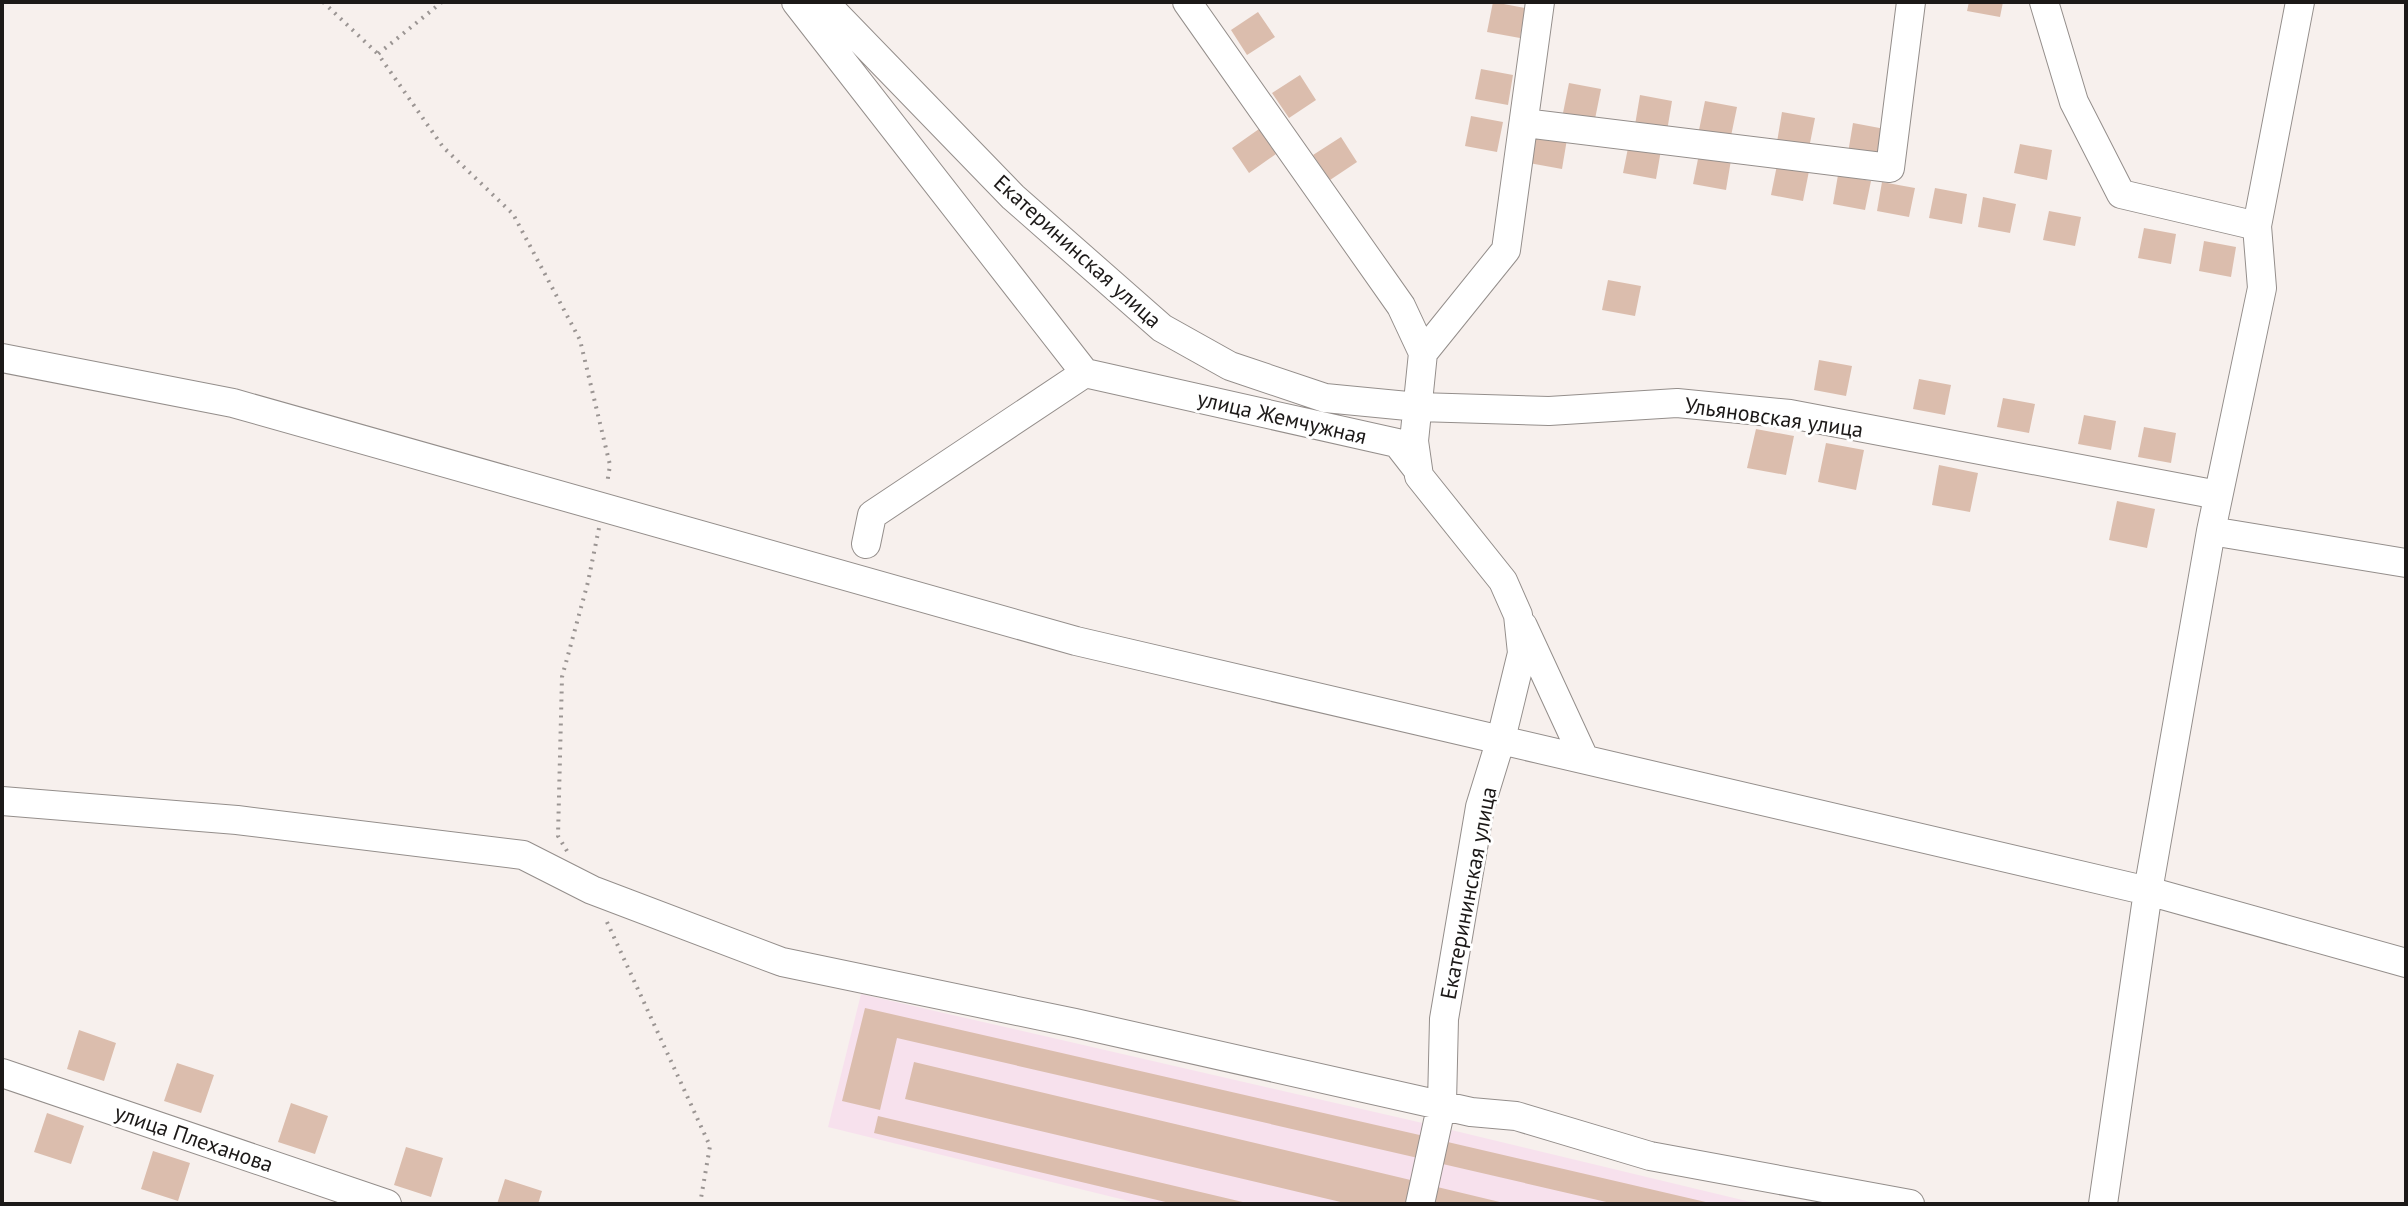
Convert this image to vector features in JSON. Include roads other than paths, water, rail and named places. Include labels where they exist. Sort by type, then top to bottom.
[{"type":"street","points":[[796,2],[1085,373],[872,515],[866,544]]},
{"type":"street","name":"Екатерининская улица","points":[[824,2],[1013,197],[1162,328],[1230,366],[1325,398]]},
{"type":"street","points":[[1187,2],[1401,306],[1423,353],[1506,250],[1540,2]]},
{"type":"street","points":[[1524,123],[1890,168],[1911,2]]},
{"type":"street","points":[[2044,2],[2074,102],[2121,194],[2257,226]]},
{"type":"street","points":[[2103,1204],[2148,891],[2211,531],[2262,288],[2257,226],[2300,2]]},
{"type":"street","name":"Екатерининская улица","points":[[1420,1204],[1442,1103],[1444,1019],[1480,807],[1522,653],[1518,615],[1503,581],[1419,476],[1414,441],[1423,353]]},
{"type":"street","points":[[2,358],[233,403],[1076,641],[2148,891],[2406,963]]},
{"type":"street","name":"улица Жемчужная","points":[[1085,373],[1397,443],[1503,581],[1584,758]]},
{"type":"street","name":"Ульяновская улица","points":[[1325,398],[1418,407],[1549,411],[1677,403],[1790,414],[2218,495]]},
{"type":"street","points":[[2211,531],[2406,563]]},
{"type":"street","points":[[2,801],[237,820],[523,855],[592,890],[782,962],[1442,1103],[1471,1112],[1516,1116],[1650,1156],[1910,1204]]},
{"type":"street","name":"улица Плеханова","points":[[2,1073],[387,1204]]}]
